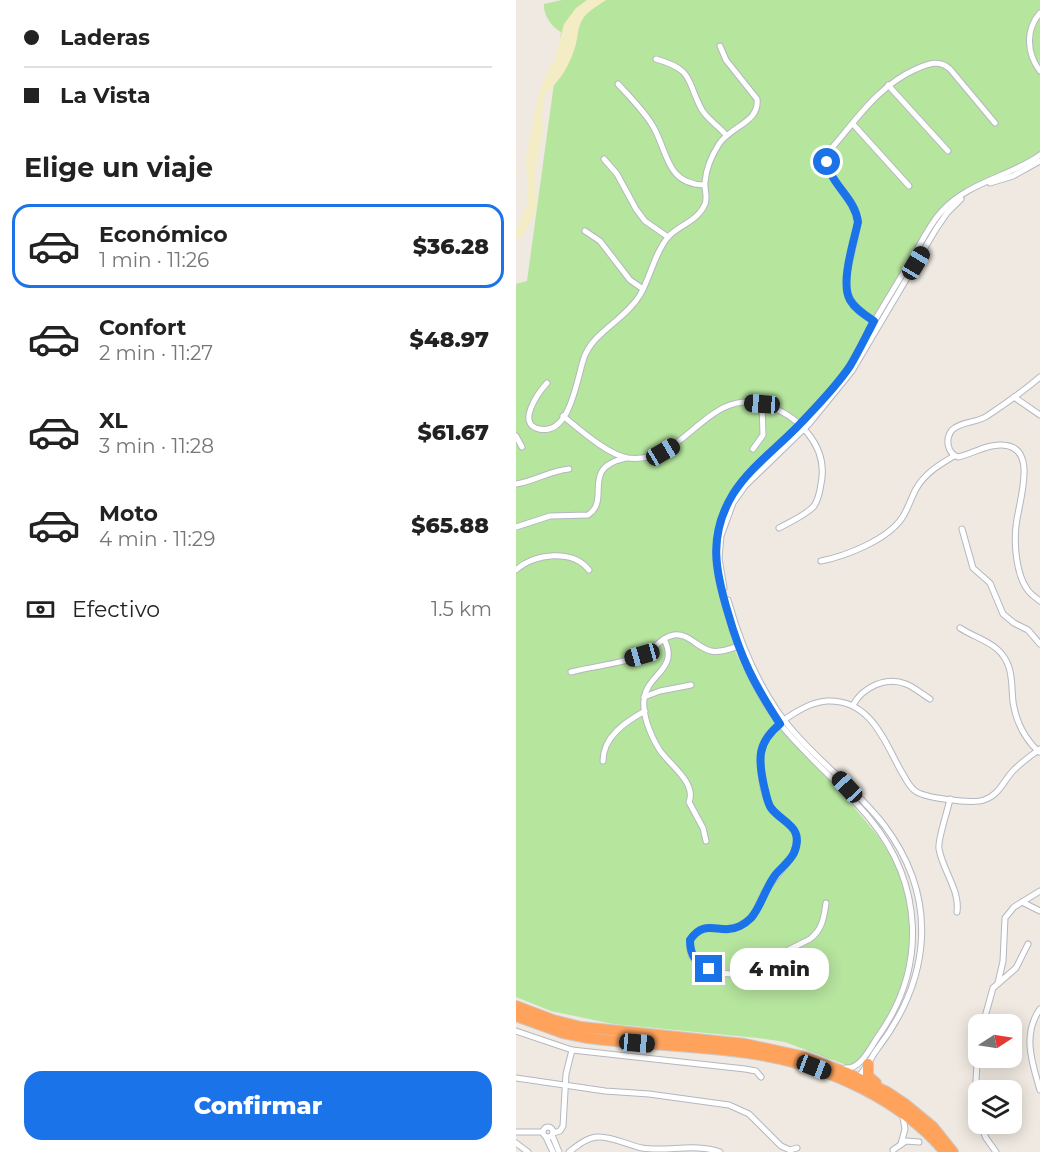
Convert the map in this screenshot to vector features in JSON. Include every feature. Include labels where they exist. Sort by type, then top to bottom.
[{"type":"highway","points":[[516,1006],[581,1028],[725,1046],[810,1068],[869,1092],[924,1130],[945,1152]]},
{"type":"highway","points":[[516,1016],[575,1036],[725,1046],[754,1045],[793,1053],[887,1092],[922,1117]]},
{"type":"highway","points":[[868,1064],[867,1072],[871,1080],[904,1100],[940,1135],[952,1152]]},
{"type":"street","points":[[1040,13],[1032,25],[1029,36],[1033,59],[1040,72]]},
{"type":"street","points":[[547,383],[527,412],[528,422],[536,429],[552,428],[563,416],[572,402],[585,355],[591,345],[624,314],[639,296],[668,237],[698,215],[706,200],[704,185],[712,156],[726,135],[755,114],[758,99],[726,60],[720,46]]},
{"type":"street","points":[[656,59],[677,67],[684,73],[691,82],[702,110],[726,135]]},
{"type":"street","points":[[880,325],[856,308],[847,293],[846,282],[858,222],[857,213],[834,178],[827,162],[831,149],[870,101],[888,85],[936,62],[944,63],[950,69],[995,123]]},
{"type":"street","points":[[618,84],[651,123],[677,175],[687,182],[704,185]]},
{"type":"street","points":[[888,85],[948,151]]},
{"type":"street","points":[[853,124],[909,186]]},
{"type":"street","points":[[802,427],[850,365],[934,220],[943,210],[969,191],[1040,155]]},
{"type":"street","points":[[604,159],[617,174],[645,221],[668,237]]},
{"type":"street","points":[[857,1078],[901,1015],[915,979],[921,954],[922,927],[912,877],[903,855],[883,824],[845,788],[759,693],[740,645],[722,579],[720,549],[724,522],[732,503],[746,486],[852,371],[936,229],[953,207],[969,191],[1020,173],[1040,161]]},
{"type":"street","points":[[585,231],[600,241],[630,280],[643,289]]},
{"type":"street","points":[[954,456],[947,442],[955,428],[987,416],[1040,377]]},
{"type":"street","points":[[1014,397],[1040,415]]},
{"type":"street","points":[[516,527],[550,516],[588,515],[598,503],[598,481],[603,470],[612,462],[647,457],[663,452],[680,442],[708,416],[728,405],[748,403],[762,404],[786,415],[802,427],[815,442],[820,454],[823,478],[820,493],[813,506],[779,528]]},
{"type":"street","points":[[753,449],[763,435],[762,404]]},
{"type":"street","points":[[563,416],[610,450],[628,458]]},
{"type":"street","points":[[516,436],[522,447]]},
{"type":"street","points":[[821,561],[864,547],[895,525],[922,480],[938,465],[954,456],[963,456],[992,445],[1013,447],[1021,453],[1027,470],[1016,527],[1017,554],[1025,586],[1040,601]]},
{"type":"street","points":[[516,484],[534,480],[548,472],[569,469]]},
{"type":"street","points":[[962,529],[973,568],[990,583],[1003,614],[1033,634],[1040,644]]},
{"type":"street","points":[[516,570],[519,565],[557,556],[576,560],[589,570]]},
{"type":"street","points":[[826,903],[822,922],[817,933],[810,939],[743,973],[734,975],[709,969],[692,957],[690,940],[694,933],[707,927],[728,929],[738,927],[750,920],[770,882],[793,854],[796,835],[788,822],[770,807],[761,772],[760,757],[770,732],[801,709],[819,702],[840,702],[853,705],[873,722],[913,789],[924,795],[969,802],[989,798],[1001,788],[1016,768],[1039,751],[1018,722],[1013,701],[1013,680],[1008,663],[997,649],[960,628]]},
{"type":"street","points":[[571,672],[642,655],[664,639],[681,635],[711,651],[740,645]]},
{"type":"street","points":[[664,639],[669,658],[650,684],[644,697],[645,711],[651,733],[659,749],[689,786],[691,797],[689,802],[703,828],[706,841]]},
{"type":"street","points":[[740,645],[783,722]]},
{"type":"street","points":[[853,705],[864,692],[887,681],[908,684],[930,699]]},
{"type":"street","points":[[644,697],[691,685]]},
{"type":"street","points":[[603,761],[603,751],[612,735],[645,711]]},
{"type":"street","points":[[725,1046],[752,1041],[785,1047],[849,1069],[860,1063],[898,1003],[908,978],[914,928],[905,880],[878,829],[845,788]]},
{"type":"street","points":[[950,799],[939,846],[955,891],[958,903],[957,912]]},
{"type":"street","points":[[986,1014],[991,992],[998,983],[1004,961],[1005,918],[1008,912],[1040,891]]},
{"type":"street","points":[[1022,902],[1040,911]]},
{"type":"street","points":[[998,983],[1016,968],[1028,944]]},
{"type":"street","points":[[908,978],[915,979]]},
{"type":"street","points":[[1040,1009],[1029,1045],[1040,1090]]},
{"type":"street","points":[[516,1031],[572,1050],[745,1069],[756,1071],[761,1077]]},
{"type":"street","points":[[878,1036],[884,1040]]},
{"type":"street","points":[[516,1132],[560,1131],[572,1050]]},
{"type":"street","points":[[516,1078],[729,1105],[748,1114],[781,1146],[790,1150],[797,1148]]},
{"type":"street","points":[[899,1111],[905,1127],[901,1144]]},
{"type":"street","points":[[549,1133],[553,1152]]},
{"type":"street","points":[[549,1133],[559,1152]]},
{"type":"street","points":[[984,1134],[996,1152]]},
{"type":"street","points":[[569,1152],[588,1139],[600,1137],[612,1138],[642,1148],[703,1148],[720,1152]]},
{"type":"street","points":[[893,1150],[909,1141],[919,1142]]},
{"type":"street","points":[[516,1143],[528,1152]]},
{"type":"green space","points":[[562,0],[1040,0],[1040,152],[1026,161],[967,187],[942,207],[848,365],[808,412],[738,481],[723,506],[714,537],[713,560],[716,583],[736,653],[756,693],[781,730],[843,794],[878,836],[898,867],[907,900],[911,935],[905,976],[899,996],[887,1019],[859,1059],[855,1064],[849,1066],[785,1042],[613,1024],[551,1011],[516,997],[516,284],[527,281],[561,32],[549,20],[544,4]]},
{"type":"sand","points":[[587,0],[606,0],[582,20],[568,65],[560,78],[545,94],[542,115],[543,132],[535,170],[537,207],[521,237],[516,239],[516,231],[528,202],[526,157],[539,93],[548,70],[554,62],[564,24],[576,8]]},
{"type":"route","points":[[709,969],[692,957],[690,940],[694,933],[707,927],[728,929],[738,927],[750,920],[770,882],[793,854],[796,844],[793,827],[770,807],[767,800],[760,757],[766,738],[780,724],[759,693],[737,646],[718,580],[715,559],[717,536],[726,507],[742,481],[800,425],[833,387],[850,365],[874,321],[856,308],[847,293],[846,282],[858,222],[857,213],[828,168],[827,162]]}]
